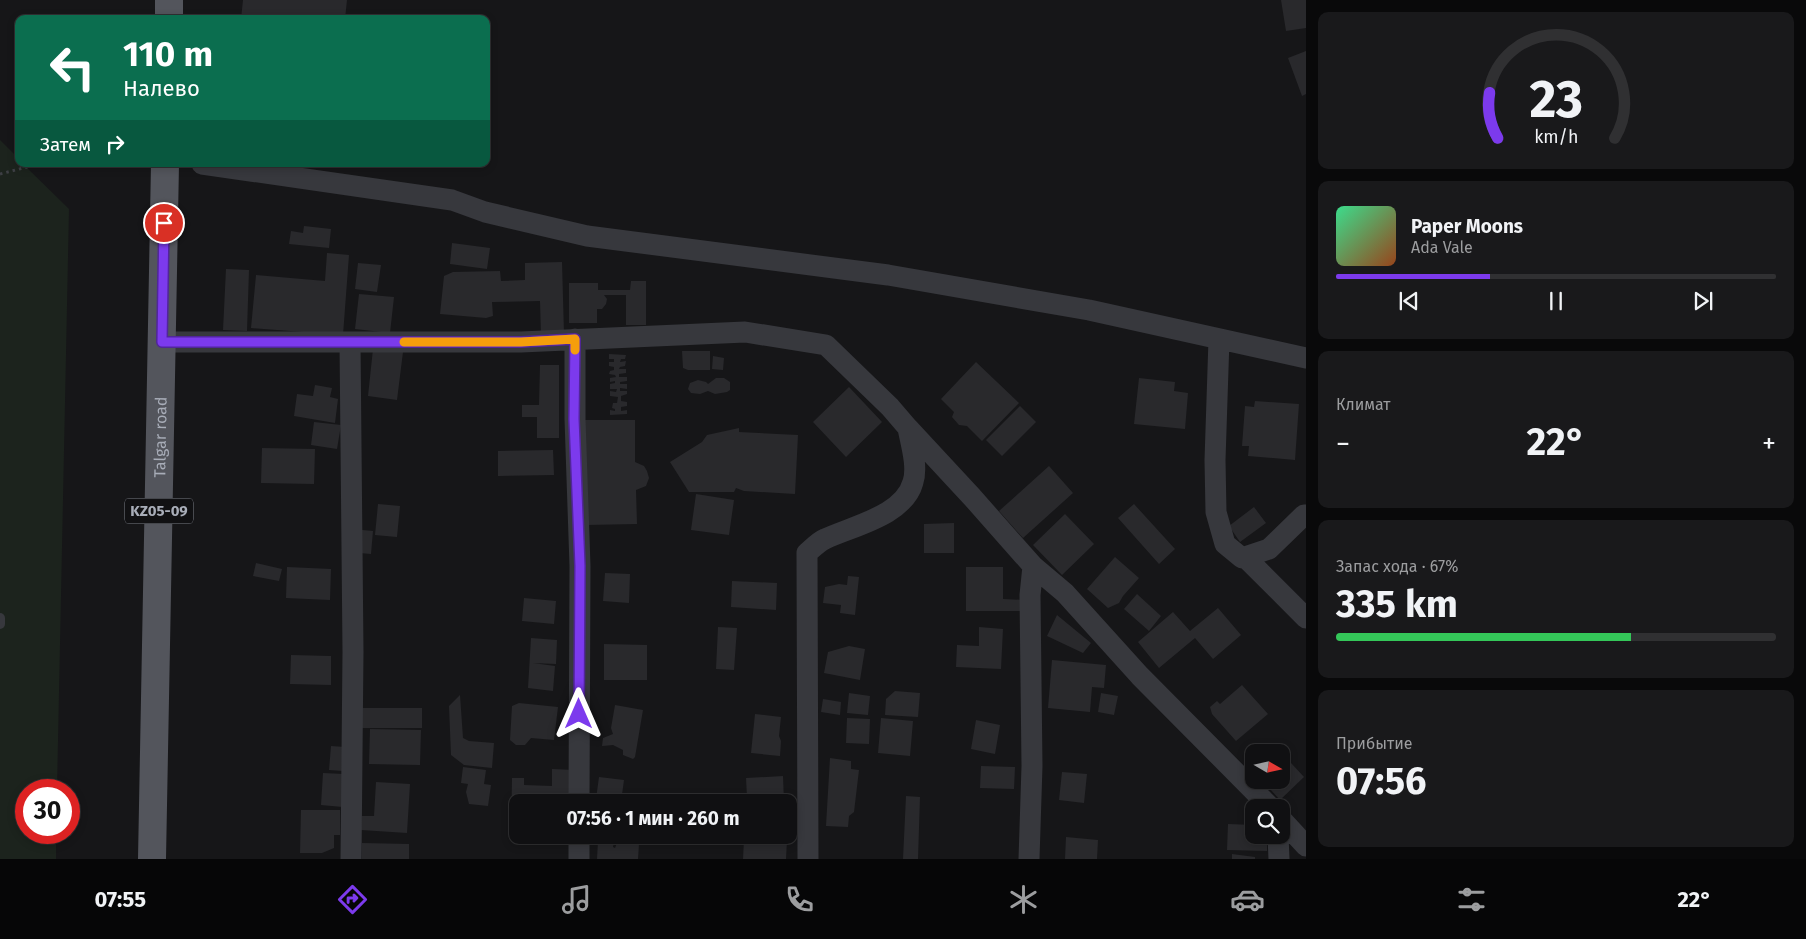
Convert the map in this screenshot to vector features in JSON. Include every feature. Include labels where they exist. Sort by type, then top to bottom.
[{"type":"main road","points":[[169,0],[169,15]]},
{"type":"main road","name":"Talgar road","points":[[152,859],[166,167]]},
{"type":"street","points":[[223,167],[452,200],[484,212],[588,236],[897,276],[1090,310],[1306,358]]},
{"type":"street","points":[[162,342],[521,342],[744,332],[826,345],[890,407],[1033,566],[1065,593],[1140,676],[1262,799]]},
{"type":"street","points":[[575,339],[574,419],[580,566],[579,794]]},
{"type":"street","points":[[1218,339],[1215,460],[1216,512],[1224,544],[1242,558],[1268,549],[1306,515]]},
{"type":"street","points":[[350,342],[354,652],[351,859]]},
{"type":"street","points":[[808,859],[806,554],[823,540],[857,527],[901,504],[913,482],[914,460],[908,428]]},
{"type":"street","points":[[1245,557],[1306,618]]},
{"type":"street","points":[[1030,859],[1032,766],[1030,594],[1033,566]]},
{"type":"street","points":[[1290,828],[1306,846]]},
{"type":"street","points":[[579,844],[579,859]]},
{"type":"street","points":[[1278,844],[1279,859]]},
{"type":"lane","points":[[0,618],[0,624]]},
{"type":"path","points":[[0,174],[27,167]]},
{"type":"shaded area","points":[[0,140],[15,155],[15,167],[26,167],[69,209],[57,779],[15,779],[15,844],[56,844],[56,859],[0,859]]},
{"type":"building","points":[[243,0],[347,0],[345,15],[241,15]]},
{"type":"building","points":[[1281,0],[1306,0],[1306,28],[1286,31]]},
{"type":"building","points":[[1306,51],[1306,94],[1302,96],[1288,58]]},
{"type":"building","points":[[304,226],[331,229],[329,248],[289,244],[291,231],[303,233]]},
{"type":"building","points":[[452,243],[490,248],[487,269],[450,264]]},
{"type":"building","points":[[327,253],[349,255],[343,335],[251,328],[256,275],[325,281]]},
{"type":"building","points":[[562,262],[564,334],[541,335],[540,301],[492,302],[493,316],[486,318],[440,314],[444,276],[453,272],[500,271],[501,281],[525,280],[525,263]]},
{"type":"building","points":[[358,263],[381,265],[377,292],[355,289]]},
{"type":"building","points":[[226,269],[249,270],[247,331],[223,330]]},
{"type":"building","points":[[631,281],[646,281],[646,325],[626,325],[626,295],[604,295],[607,299],[606,304],[602,309],[597,309],[597,323],[569,323],[569,283],[598,283],[598,290],[630,290]]},
{"type":"building","points":[[359,294],[394,297],[390,333],[355,329]]},
{"type":"building","points":[[373,349],[403,352],[397,400],[368,396]]},
{"type":"building","points":[[682,351],[710,351],[710,370],[688,370],[683,368]]},
{"type":"building","points":[[609,354],[626,355],[625,359],[621,359],[620,362],[626,361],[625,366],[619,369],[626,369],[626,373],[619,374],[619,377],[627,377],[627,381],[620,382],[620,384],[627,384],[627,389],[620,388],[620,391],[627,391],[627,394],[621,396],[621,401],[627,402],[627,406],[621,407],[621,411],[627,410],[627,414],[610,415],[610,410],[615,411],[612,408],[613,403],[617,403],[618,397],[610,396],[610,391],[616,392],[617,389],[610,389],[610,384],[615,383],[615,381],[610,382],[610,378],[616,377],[609,374],[610,371],[614,370],[614,367],[609,366],[609,362],[614,362],[614,359],[609,359]]},
{"type":"building","points":[[713,356],[724,358],[723,370],[712,369]]},
{"type":"building","points":[[976,362],[1019,403],[982,441],[967,426],[959,425],[952,417],[954,412],[941,399]]},
{"type":"building","points":[[540,365],[559,365],[559,438],[537,438],[537,417],[522,417],[522,405],[539,405]]},
{"type":"building","points":[[716,378],[724,378],[730,382],[730,390],[715,394],[708,391],[700,394],[691,393],[688,389],[690,383],[698,380],[708,384]]},
{"type":"building","points":[[1139,378],[1175,382],[1174,391],[1188,393],[1185,429],[1134,424]]},
{"type":"building","points":[[315,385],[332,388],[330,397],[338,399],[335,423],[294,416],[297,394],[313,396]]},
{"type":"building","points":[[849,387],[882,422],[846,457],[813,422]]},
{"type":"building","points":[[1255,401],[1299,404],[1295,460],[1248,456],[1249,446],[1242,446],[1245,406],[1254,407]]},
{"type":"building","points":[[1020,406],[1036,422],[1002,456],[986,440]]},
{"type":"building","points":[[584,420],[635,420],[635,462],[644,466],[649,478],[646,486],[636,490],[637,524],[586,525]]},
{"type":"building","points":[[314,422],[341,425],[337,449],[311,445]]},
{"type":"building","points":[[739,428],[739,432],[798,435],[795,494],[744,491],[736,488],[734,492],[689,492],[670,462],[702,442],[707,435]]},
{"type":"building","points":[[262,448],[315,449],[314,484],[261,483]]},
{"type":"building","points":[[553,450],[554,475],[498,476],[498,451]]},
{"type":"building","points":[[1049,466],[1073,493],[1023,538],[999,511]]},
{"type":"building","points":[[696,494],[734,500],[729,535],[691,530]]},
{"type":"building","points":[[378,504],[400,506],[397,537],[375,535]]},
{"type":"building","points":[[1134,504],[1175,549],[1159,564],[1118,518]]},
{"type":"building","points":[[1254,507],[1266,523],[1240,542],[1229,526]]},
{"type":"building","points":[[1065,514],[1094,544],[1062,575],[1033,545]]},
{"type":"building","points":[[954,523],[954,553],[924,553],[924,524]]},
{"type":"building","points":[[362,530],[373,531],[371,554],[360,553]]},
{"type":"building","points":[[1115,557],[1139,578],[1119,603],[1108,608],[1087,589]]},
{"type":"building","points":[[256,563],[282,569],[279,581],[253,576]]},
{"type":"building","points":[[287,567],[331,569],[330,600],[286,598]]},
{"type":"building","points":[[966,567],[1003,567],[1003,599],[1026,600],[1026,611],[966,611]]},
{"type":"building","points":[[605,573],[630,574],[629,603],[603,601]]},
{"type":"building","points":[[848,576],[859,577],[855,615],[840,613],[841,605],[823,603],[825,587],[839,584],[847,585]]},
{"type":"building","points":[[732,581],[777,583],[776,610],[731,607]]},
{"type":"building","points":[[1137,594],[1161,616],[1149,631],[1124,609]]},
{"type":"building","points":[[524,598],[556,601],[554,624],[522,621]]},
{"type":"building","points":[[1218,608],[1241,635],[1213,659],[1195,638],[1159,668],[1138,642],[1173,612],[1190,631]]},
{"type":"building","points":[[1057,615],[1091,643],[1083,653],[1047,636]]},
{"type":"building","points":[[718,627],[737,628],[734,670],[716,669]]},
{"type":"building","points":[[979,627],[1003,629],[1001,669],[956,667],[957,645],[979,646]]},
{"type":"building","points":[[531,638],[557,640],[556,664],[533,663],[555,666],[553,691],[528,688]]},
{"type":"building","points":[[604,644],[647,645],[647,680],[604,680]]},
{"type":"building","points":[[849,646],[865,649],[860,680],[824,673],[828,652]]},
{"type":"building","points":[[291,655],[331,656],[331,685],[290,684]]},
{"type":"building","points":[[1052,660],[1106,665],[1104,688],[1092,687],[1090,712],[1048,708]]},
{"type":"building","points":[[1242,685],[1268,714],[1236,741],[1212,714],[1210,707],[1217,701],[1220,704]]},
{"type":"building","points":[[895,691],[920,693],[918,717],[885,715],[886,699]]},
{"type":"building","points":[[849,693],[870,696],[868,715],[847,713]]},
{"type":"building","points":[[1101,693],[1118,696],[1114,715],[1098,712]]},
{"type":"building","points":[[460,695],[463,738],[469,741],[494,743],[492,768],[464,765],[451,755],[449,706]]},
{"type":"building","points":[[823,699],[841,702],[840,715],[821,712]]},
{"type":"building","points":[[519,703],[558,707],[554,740],[531,738],[525,745],[516,745],[510,740],[512,706]]},
{"type":"building","points":[[615,705],[643,710],[635,757],[633,759],[623,755],[623,750],[613,745],[602,746],[603,738],[613,734],[611,728]]},
{"type":"building","points":[[360,708],[422,708],[422,728],[360,728]]},
{"type":"building","points":[[755,714],[781,717],[779,736],[781,741],[780,756],[751,753]]},
{"type":"building","points":[[847,718],[870,719],[869,744],[846,743]]},
{"type":"building","points":[[881,718],[913,721],[910,756],[878,753]]},
{"type":"building","points":[[976,720],[1000,725],[995,754],[971,749]]},
{"type":"building","points":[[370,729],[421,730],[420,765],[369,764]]},
{"type":"building","points":[[331,746],[345,747],[343,771],[329,770]]},
{"type":"building","points":[[830,758],[851,761],[851,769],[859,770],[854,812],[849,816],[848,827],[826,826]]},
{"type":"building","points":[[1290,762],[1304,777],[1279,799],[1270,789],[1290,789]]},
{"type":"building","points":[[981,766],[1015,767],[1014,789],[980,788]]},
{"type":"building","points":[[463,767],[486,770],[484,784],[491,785],[488,806],[469,804],[466,792],[468,784],[461,783]]},
{"type":"building","points":[[552,769],[574,770],[573,794],[512,794],[512,778],[524,778],[524,785],[552,786]]},
{"type":"building","points":[[1062,772],[1087,774],[1084,803],[1059,800]]},
{"type":"building","points":[[323,773],[344,774],[343,807],[321,805]]},
{"type":"building","points":[[783,776],[784,794],[747,794],[746,778]]},
{"type":"building","points":[[599,777],[624,780],[622,794],[597,794]]},
{"type":"building","points":[[376,782],[410,784],[407,833],[361,830],[362,816],[374,816]]},
{"type":"building","points":[[906,796],[920,797],[918,859],[903,859]]},
{"type":"building","points":[[301,810],[340,810],[340,835],[334,835],[334,848],[322,853],[300,853]]},
{"type":"building","points":[[1228,824],[1245,825],[1245,844],[1267,844],[1267,851],[1227,850]]},
{"type":"building","points":[[1066,837],[1098,840],[1097,859],[1065,859]]},
{"type":"building","points":[[362,843],[409,844],[409,859],[362,859]]},
{"type":"building","points":[[598,844],[614,844],[613,847],[615,848],[617,844],[639,844],[638,859],[597,859]]},
{"type":"building","points":[[744,844],[787,844],[786,859],[743,859]]},
{"type":"building","points":[[1232,854],[1255,857],[1255,859],[1232,859]]},
{"type":"slow traffic","points":[[404,342],[521,342],[575,339],[575,350]]},
{"type":"route","points":[[164,223],[162,342],[521,342],[575,339],[574,419],[580,566],[579,714]]}]
